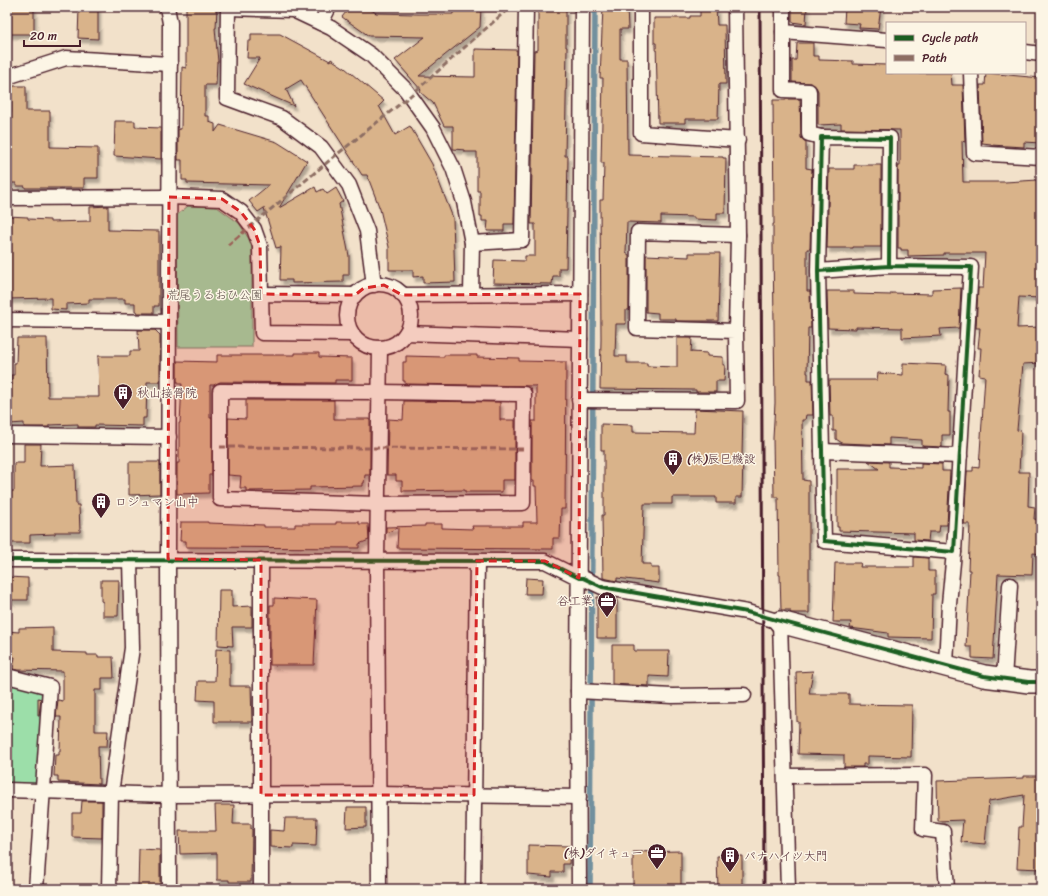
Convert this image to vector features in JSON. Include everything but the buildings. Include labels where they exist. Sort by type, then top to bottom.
[{"type":"street","points":[[167,7],[170,23],[168,559],[169,889]]},
{"type":"street","points":[[320,23],[329,7]]},
{"type":"street","points":[[472,243],[522,240],[526,7]]},
{"type":"street","points":[[579,889],[578,797],[581,578],[580,294],[582,7]]},
{"type":"street","points":[[641,7],[641,133],[738,140]]},
{"type":"street","points":[[581,400],[737,401],[736,331],[738,140],[735,7]]},
{"type":"street","points":[[784,7],[783,90],[809,91],[809,134],[821,137],[890,138],[889,266]]},
{"type":"street","points":[[374,285],[367,232],[362,218],[349,185],[321,147],[282,118],[227,98],[228,8],[293,10],[320,23],[371,55],[406,90],[433,128],[453,168],[464,202],[472,243],[471,294]]},
{"type":"street","points":[[783,32],[886,40]]},
{"type":"street","points":[[1026,52],[1041,54]]},
{"type":"street","points":[[7,77],[66,58],[170,64]]},
{"type":"street","points":[[971,74],[974,152],[1041,157]]},
{"type":"street","points":[[821,137],[818,271],[824,541],[954,552]]},
{"type":"street","points":[[7,198],[170,197],[222,199],[241,212],[254,229],[260,246],[262,334],[352,334]]},
{"type":"street","points":[[736,331],[637,328],[638,232],[738,235]]},
{"type":"street","points":[[818,271],[889,266],[971,266],[946,665]]},
{"type":"street","points":[[374,285],[384,285],[394,288],[408,303],[411,313],[410,324],[406,333],[399,341],[390,346],[380,348],[369,346],[360,342],[352,334],[348,324],[347,314],[355,295],[364,288],[374,285]]},
{"type":"street","points":[[261,294],[355,295]]},
{"type":"street","points":[[402,295],[580,294]]},
{"type":"street","points":[[7,320],[169,322]]},
{"type":"street","points":[[406,333],[580,339]]},
{"type":"street","points":[[379,889],[377,561],[380,348]]},
{"type":"street","points":[[220,391],[524,394],[523,503],[378,504],[220,498],[220,391]]},
{"type":"street","points":[[7,435],[169,437]]},
{"type":"street","points":[[822,451],[960,456]]},
{"type":"street","points":[[109,889],[111,793],[132,648],[130,559]]},
{"type":"street","points":[[7,560],[168,559],[545,561],[600,586],[748,612],[780,622],[984,676],[1029,682],[1041,682]]},
{"type":"street","points":[[261,560],[261,889]]},
{"type":"street","points":[[473,889],[477,561]]},
{"type":"street","points":[[1004,679],[1010,585]]},
{"type":"street","points":[[780,622],[788,889]]},
{"type":"street","points":[[7,676],[50,687],[36,889]]},
{"type":"street","points":[[580,692],[672,696],[744,695]]},
{"type":"street","points":[[785,776],[925,774],[923,829],[943,832],[947,889]]},
{"type":"street","points":[[7,790],[169,795],[261,796],[378,794],[578,797]]},
{"type":"highlighted area","points":[[169,197],[222,199],[241,212],[254,229],[260,246],[261,294],[355,295],[364,288],[384,285],[402,295],[580,294],[579,578],[545,561],[477,561],[474,795],[261,795],[261,560],[168,559]]},
{"type":"green space","name":"荒尾うるおひ公園","points":[[188,206],[217,207],[239,223],[252,244],[252,347],[178,347],[177,215]]},
{"type":"green space","points":[[7,682],[42,690],[44,693],[37,784],[7,783]]},
{"type":"waterway","points":[[590,889],[595,7]]},
{"type":"railway","points":[[760,7],[764,889]]},
{"type":"marked path","points":[[228,245],[410,96],[510,7]]},
{"type":"marked path","points":[[220,447],[524,449]]},
{"type":"cycle path","points":[[818,271],[889,266],[971,267],[954,552],[824,541],[818,271],[821,137],[890,138],[889,266]]},
{"type":"cycle path","points":[[7,560],[545,561],[579,578],[583,578],[602,587],[747,612],[984,676],[1029,682],[1041,682]]},
{"type":"place","name":"秋山接骨院","points":[[123,410]]},
{"type":"place","name":"(株)辰巳機設","points":[[673,476]]},
{"type":"place","name":"ロジュマン山中","points":[[101,519]]},
{"type":"place","name":"谷工業","points":[[607,618]]},
{"type":"place","name":"(株)ダイキュー","points":[[657,870]]},
{"type":"place","name":"パナハイツ大門","points":[[730,873]]}]
